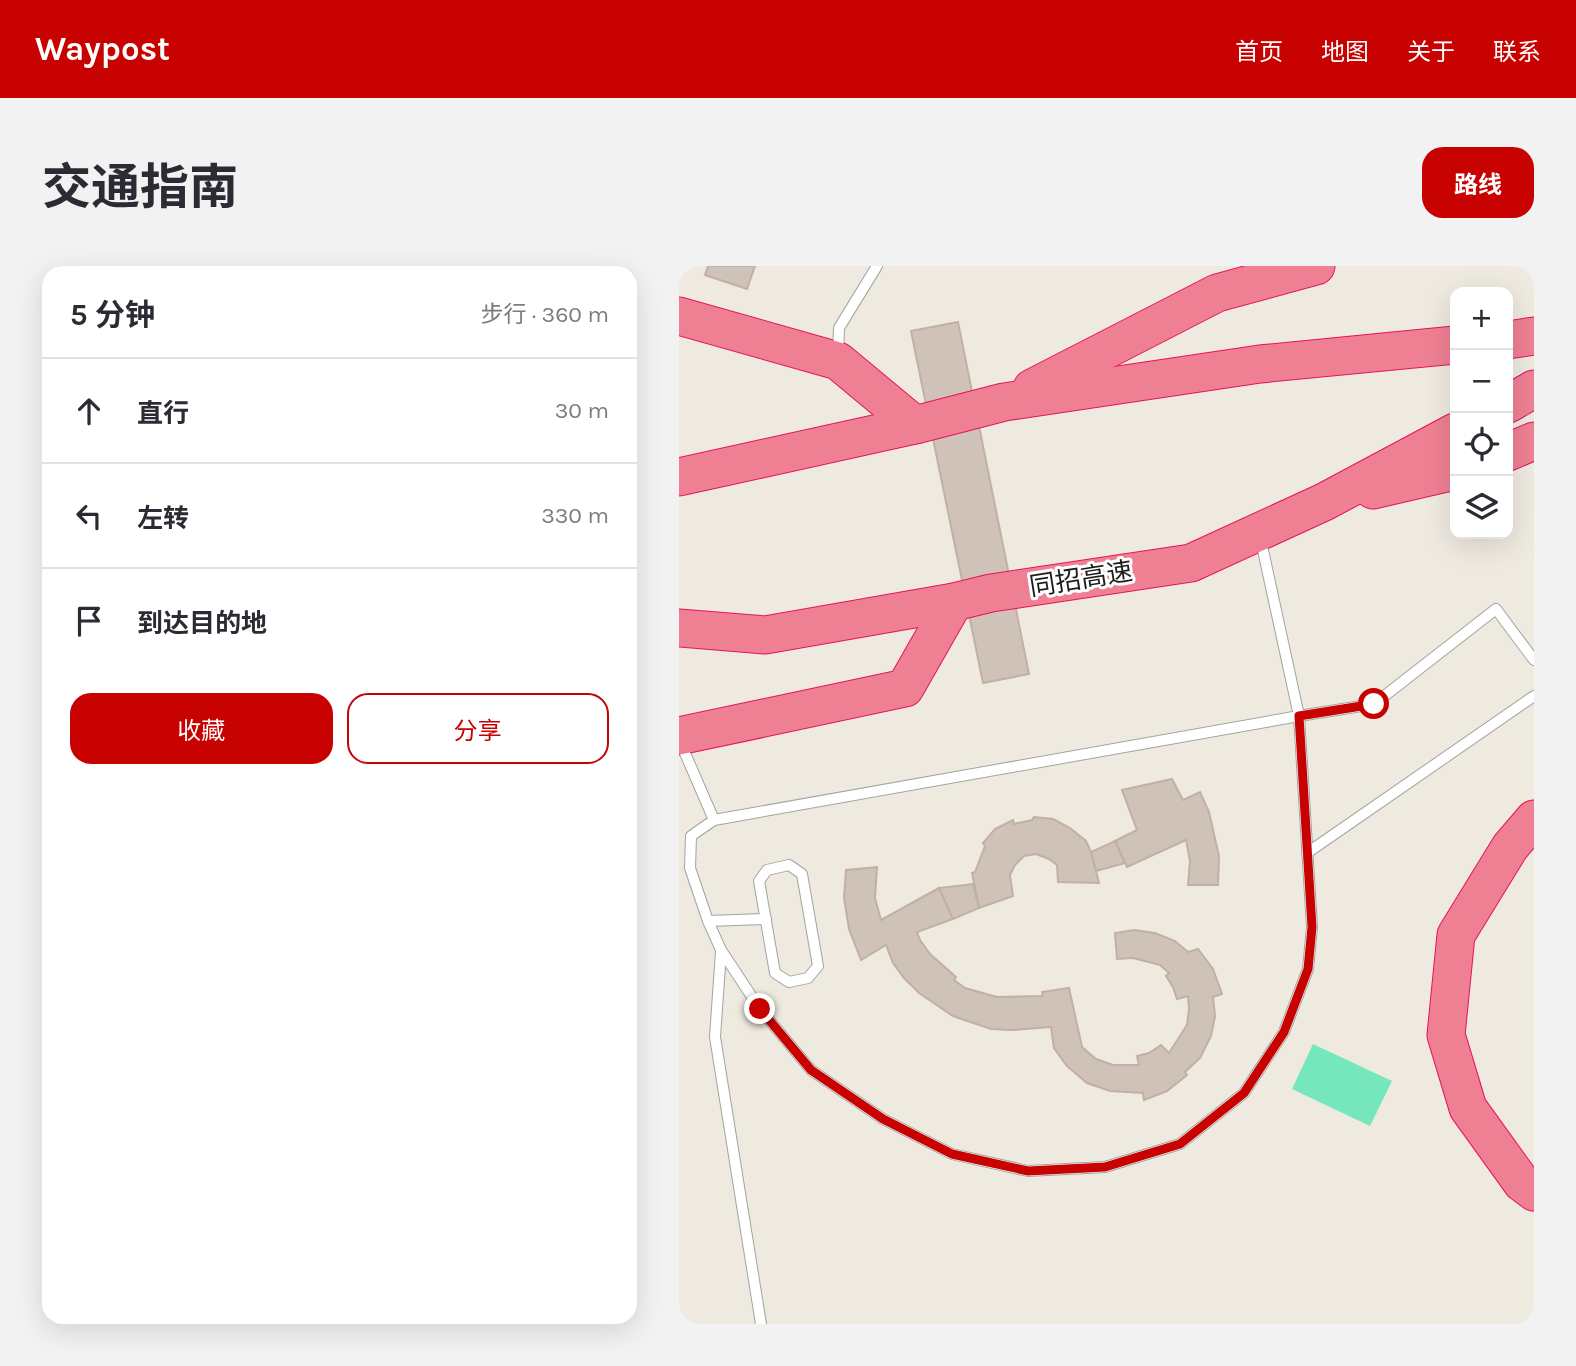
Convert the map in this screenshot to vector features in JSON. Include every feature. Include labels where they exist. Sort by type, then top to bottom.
[{"type":"highway","points":[[1005,402],[1217,293],[1316,266]]},
{"type":"highway","points":[[679,316],[838,361],[915,425]]},
{"type":"highway","points":[[679,477],[915,425],[1005,402],[1260,364],[1450,345]]},
{"type":"highway","points":[[1513,401],[1534,390]]},
{"type":"highway","name":"同招高速","points":[[679,628],[765,635],[991,593],[1191,563],[1324,502],[1450,435]]},
{"type":"highway","points":[[1513,451],[1534,442]]},
{"type":"highway","points":[[1324,502],[1450,472]]},
{"type":"highway","points":[[679,737],[905,688],[954,602]]},
{"type":"highway","points":[[1534,819],[1510,847],[1456,935],[1446,1035],[1468,1108],[1522,1183],[1534,1192]]},
{"type":"lane","points":[[838,361],[839,328],[877,266]]},
{"type":"lane","points":[[1259,533],[1299,716],[1312,927],[1308,969],[1284,1032],[1244,1093],[1180,1144],[1105,1167],[1028,1171],[952,1154],[883,1119],[811,1070],[760,1009],[722,950],[708,920],[689,868],[691,836],[714,820],[1299,716],[1374,704],[1496,610],[1534,660]]},
{"type":"lane","points":[[1307,853],[1534,696]]},
{"type":"lane","points":[[679,737],[714,820]]},
{"type":"lane","points":[[789,865],[802,874],[807,900],[818,966],[808,978],[789,982],[775,973],[766,919],[759,881],[767,870],[789,865]]},
{"type":"lane","points":[[708,920],[766,919]]},
{"type":"lane","points":[[722,950],[715,1037],[761,1324]]},
{"type":"green space","points":[[1313,1044],[1392,1081],[1370,1126],[1292,1089]]},
{"type":"building","points":[[708,266],[755,266],[747,289],[705,275]]},
{"type":"building","points":[[958,322],[1029,674],[983,683],[911,331]]},
{"type":"building","points":[[1172,779],[1183,800],[1200,792],[1209,812],[1219,856],[1218,885],[1188,885],[1190,861],[1186,840],[1127,867],[1115,841],[1137,830],[1122,790]]},
{"type":"building","points":[[1034,817],[1053,819],[1086,841],[1099,883],[1058,882],[1057,865],[1036,854],[1024,856],[1010,875],[1013,896],[979,908],[972,873],[975,872],[985,846],[983,843],[995,829],[1013,820],[1014,824],[1032,820]]},
{"type":"building","points":[[1115,841],[1125,863],[1096,871],[1091,852]]},
{"type":"building","points":[[877,867],[875,898],[881,920],[939,888],[953,919],[917,932],[930,954],[956,977],[954,980],[965,988],[997,997],[1043,996],[1042,992],[1069,988],[1082,1047],[1096,1059],[1113,1065],[1139,1065],[1137,1056],[1149,1053],[1161,1045],[1169,1053],[1187,1025],[1189,1009],[1188,996],[1177,999],[1166,976],[1169,973],[1160,965],[1133,958],[1117,959],[1115,933],[1134,930],[1155,933],[1175,941],[1188,952],[1198,949],[1213,969],[1222,994],[1213,997],[1215,1016],[1211,1036],[1200,1058],[1185,1072],[1187,1075],[1167,1091],[1144,1100],[1143,1093],[1110,1091],[1087,1083],[1067,1066],[1054,1048],[1051,1027],[991,1029],[953,1016],[919,993],[904,978],[893,963],[886,945],[861,960],[849,929],[844,898],[846,870]]},
{"type":"building","points":[[973,884],[979,908],[953,919],[939,888]]},
{"type":"route","points":[[760,1009],[811,1070],[883,1119],[952,1154],[1028,1171],[1105,1167],[1180,1144],[1244,1093],[1284,1032],[1308,969],[1312,927],[1299,716],[1374,704]]}]
